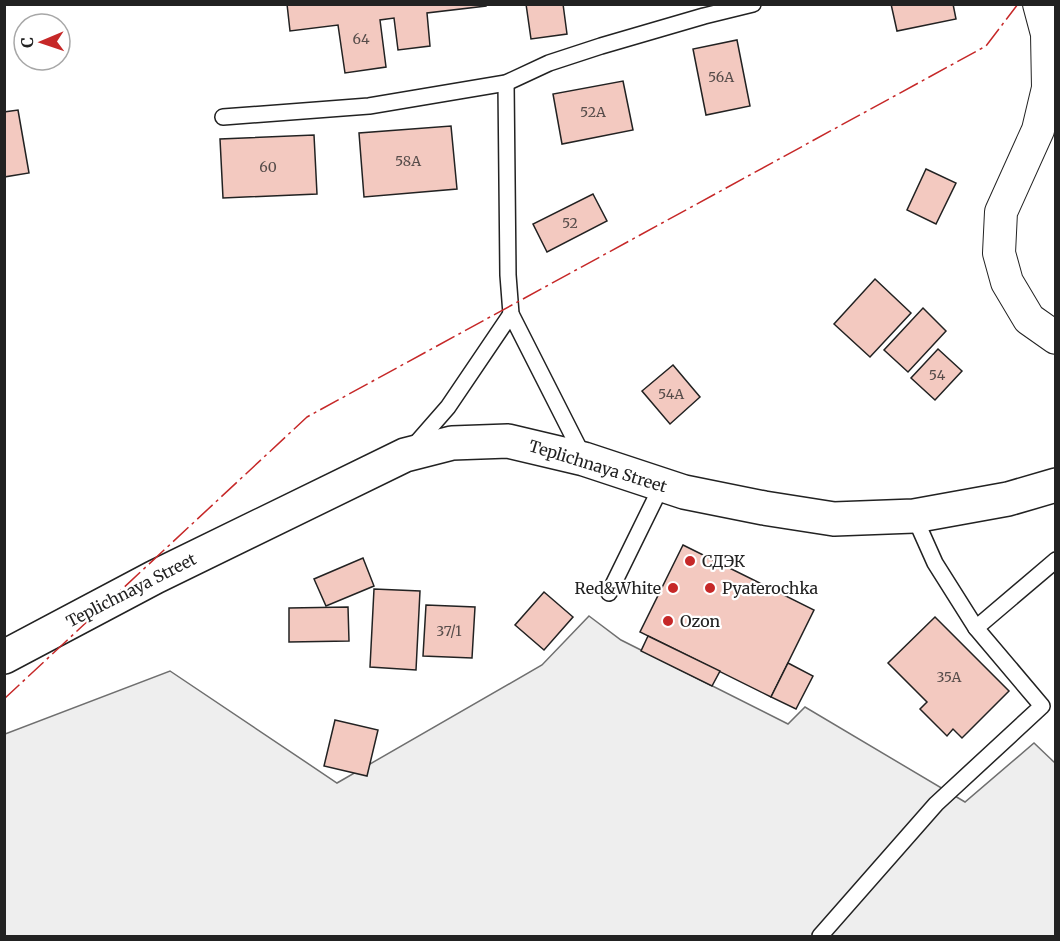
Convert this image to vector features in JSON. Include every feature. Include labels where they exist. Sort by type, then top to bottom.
[{"type":"street","points":[[1039,4],[1047,34],[1048,88],[1038,130],[1001,212],[999,253],[1007,282],[1029,319],[1056,338]]},
{"type":"street","name":"Teplichnaya Street","points":[[4,657],[154,577],[405,455],[452,443],[508,441],[584,459],[684,492],[834,519],[914,516],[1008,498],[1056,485]]},
{"type":"lane","points":[[223,117],[369,106],[506,83],[549,63],[601,46],[753,4]]},
{"type":"lane","points":[[506,83],[508,275],[511,314],[584,459]]},
{"type":"lane","points":[[405,455],[448,407],[511,314]]},
{"type":"lane","points":[[609,593],[662,485]]},
{"type":"lane","points":[[820,936],[936,804],[1042,706],[976,628],[935,563],[914,516]]},
{"type":"lane","points":[[976,628],[1056,560]]},
{"type":"shaded area","points":[[589,616],[621,640],[788,724],[805,707],[965,802],[1034,743],[1055,763],[1055,936],[5,936],[5,734],[170,671],[337,783],[542,665]]},
{"type":"building","points":[[287,4],[486,4],[486,6],[427,13],[430,46],[398,50],[394,18],[380,20],[386,67],[345,73],[338,25],[290,31]]},
{"type":"building","points":[[526,4],[563,4],[567,34],[531,39]]},
{"type":"building","points":[[891,4],[953,4],[956,19],[897,31]]},
{"type":"building","points":[[737,40],[750,106],[706,115],[693,49]]},
{"type":"building","points":[[623,81],[633,130],[562,144],[553,94]]},
{"type":"building","points":[[18,110],[29,173],[4,177],[4,112]]},
{"type":"building","points":[[451,126],[457,189],[364,197],[359,133]]},
{"type":"building","points":[[314,135],[317,194],[223,198],[220,139]]},
{"type":"building","points":[[926,169],[956,183],[936,224],[907,210]]},
{"type":"building","points":[[593,194],[607,221],[547,252],[533,224]]},
{"type":"building","points":[[875,279],[911,313],[870,357],[834,324]]},
{"type":"building","points":[[923,308],[946,331],[908,372],[884,350]]},
{"type":"building","points":[[938,349],[962,371],[935,400],[911,378]]},
{"type":"building","points":[[673,365],[700,397],[670,424],[642,391]]},
{"type":"building","points":[[683,545],[814,610],[771,697],[640,632]]},
{"type":"building","points":[[363,558],[374,586],[326,606],[314,579]]},
{"type":"building","points":[[374,589],[420,591],[416,670],[370,667]]},
{"type":"building","points":[[544,592],[573,617],[544,650],[515,625]]},
{"type":"building","points":[[426,605],[475,607],[472,658],[423,656]]},
{"type":"building","points":[[348,607],[349,641],[289,642],[289,608]]},
{"type":"building","points":[[935,617],[1009,691],[962,738],[953,729],[947,736],[920,709],[927,702],[888,663]]},
{"type":"building","points":[[648,636],[720,671],[712,686],[641,651]]},
{"type":"building","points":[[788,663],[813,676],[796,709],[771,697]]},
{"type":"building","points":[[335,720],[378,730],[367,776],[324,766]]},
{"type":"power","points":[[4,699],[307,417],[986,46],[1018,4]]},
{"type":"place","name":"СДЭК","points":[[690,561]]},
{"type":"place","name":"Red&White","points":[[673,588]]},
{"type":"place","name":"Pyaterochka","points":[[710,588]]},
{"type":"place","name":"Ozon","points":[[668,621]]}]
